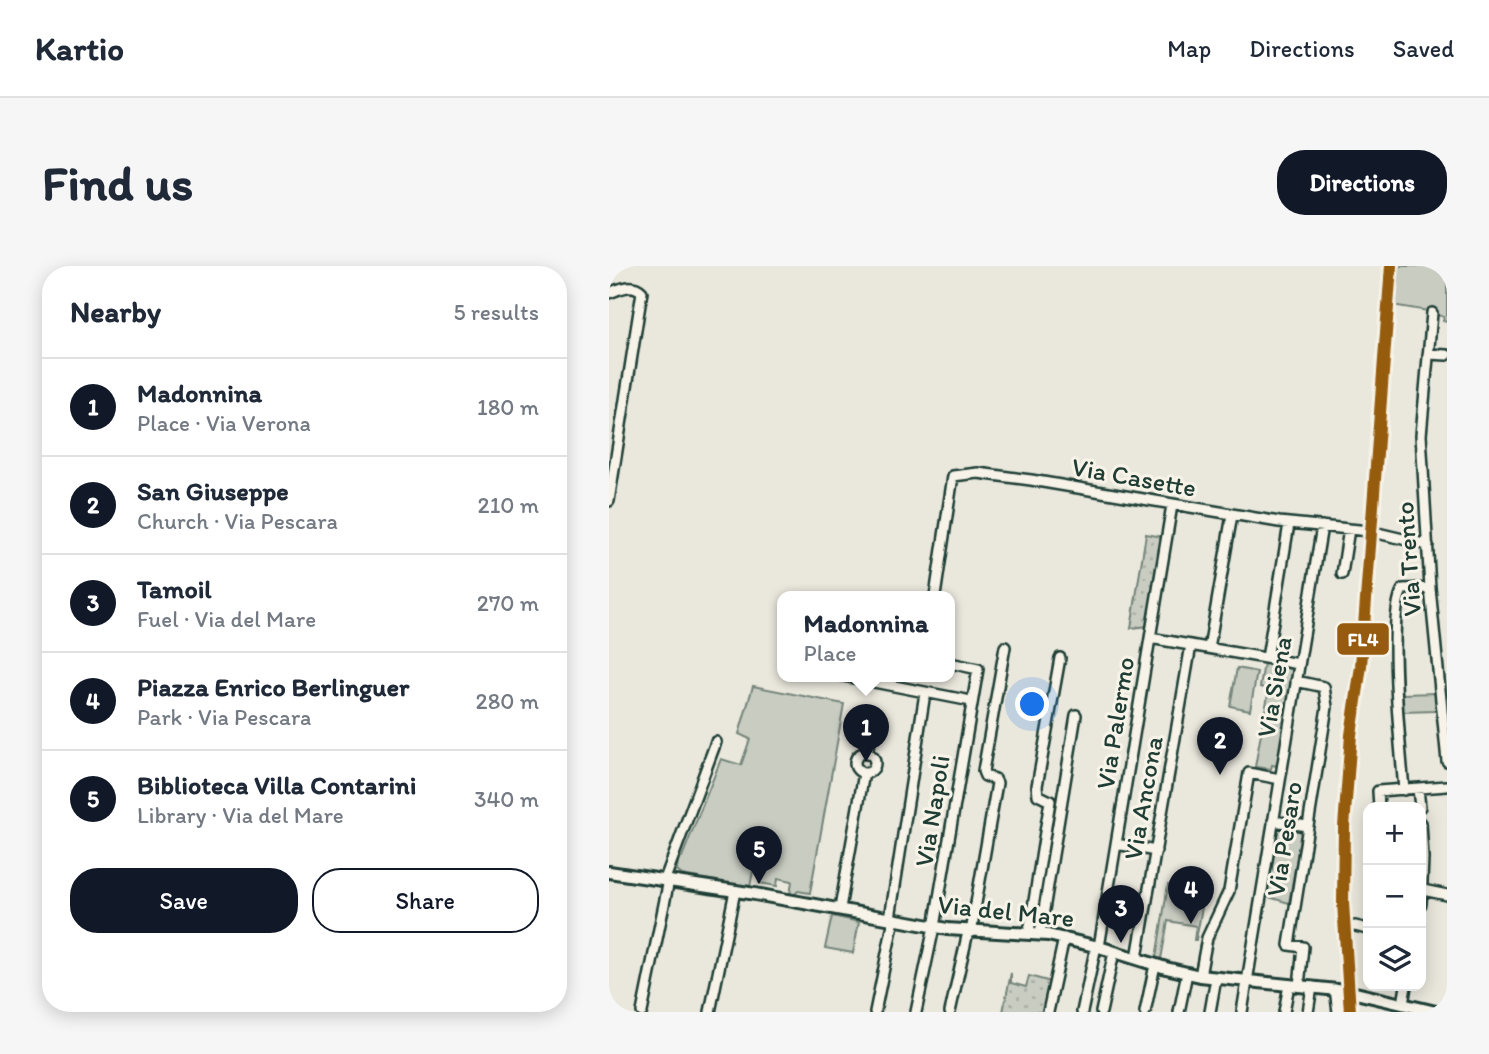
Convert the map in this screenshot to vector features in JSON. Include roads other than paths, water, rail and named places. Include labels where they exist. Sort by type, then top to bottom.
[{"type":"main road","name":"Via del Mare","points":[[609,872],[840,908],[934,927],[970,932],[1035,933],[1064,938],[1200,976],[1335,989],[1399,1006],[1436,1012]]},
{"type":"street","points":[[609,293],[630,286],[642,292],[614,440],[609,501]]},
{"type":"street","name":"Via Trento","points":[[1432,313],[1421,435],[1430,588],[1447,758]]},
{"type":"street","points":[[1427,354],[1447,355]]},
{"type":"street","name":"Via Casette","points":[[936,591],[953,476],[978,473],[1289,524],[1370,531],[1428,545]]},
{"type":"street","name":"Via Palermo","points":[[1082,1012],[1098,947],[1172,505]]},
{"type":"street","points":[[1209,648],[1231,515]]},
{"type":"street","points":[[1267,658],[1289,524]]},
{"type":"street","name":"Via Siena","points":[[1242,1012],[1322,526]]},
{"type":"street","points":[[1342,574],[1349,529]]},
{"type":"street","points":[[1404,790],[1395,653],[1397,611],[1403,589],[1430,588]]},
{"type":"street","points":[[1150,638],[1299,664]]},
{"type":"street","name":"Via Ancona","points":[[1137,958],[1191,645]]},
{"type":"street","points":[[1436,646],[1447,650]]},
{"type":"street","points":[[950,1012],[970,932],[997,783],[995,779],[985,776],[983,771],[1005,647]]},
{"type":"street","points":[[1060,658],[1036,788],[1039,796],[1062,803]]},
{"type":"street","name":"Via Napoli","points":[[916,1012],[934,927],[978,670],[955,664]]},
{"type":"street","name":"Via Pesaro","points":[[1294,985],[1303,947],[1289,945],[1327,707],[1324,687],[1296,681]]},
{"type":"street","points":[[872,682],[971,701]]},
{"type":"street","points":[[875,1012],[892,919],[925,693]]},
{"type":"street","points":[[840,908],[864,773],[859,770],[856,761],[861,754],[867,754],[874,713]]},
{"type":"street","points":[[1035,933],[1062,803],[1076,715]]},
{"type":"street","points":[[642,1012],[667,880],[716,742]]},
{"type":"street","points":[[1200,976],[1207,938],[1229,891],[1249,773],[1280,779]]},
{"type":"street","points":[[1379,802],[1378,792],[1447,786]]},
{"type":"street","points":[[1419,789],[1420,802]]},
{"type":"street","points":[[1035,933],[1049,801]]},
{"type":"street","points":[[1273,821],[1307,826]]},
{"type":"street","points":[[1116,844],[1156,851]]},
{"type":"street","points":[[710,1012],[735,891]]},
{"type":"street","points":[[1426,892],[1447,895]]},
{"type":"street","points":[[1355,926],[1364,928]]},
{"type":"street","points":[[1048,1012],[1064,938]]},
{"type":"street","points":[[1101,1012],[1114,952]]},
{"type":"street","points":[[1145,1012],[1155,965]]},
{"type":"street","points":[[1179,1012],[1187,973]]},
{"type":"street","points":[[1210,1012],[1216,978]]},
{"type":"street","points":[[1284,1012],[1294,985]]},
{"type":"street","points":[[1308,1012],[1312,987]]},
{"type":"street","points":[[1335,989],[1338,1012]]},
{"type":"place","name":"Madonnina","points":[[866,762]]},
{"type":"place","name":"San Giuseppe","points":[[1220,775]]},
{"type":"place","name":"Biblioteca Villa Contarini","points":[[759,884]]},
{"type":"place","name":"Piazza Enrico Berlinguer","points":[[1191,924]]},
{"type":"place","name":"Tamoil","points":[[1121,943]]}]
